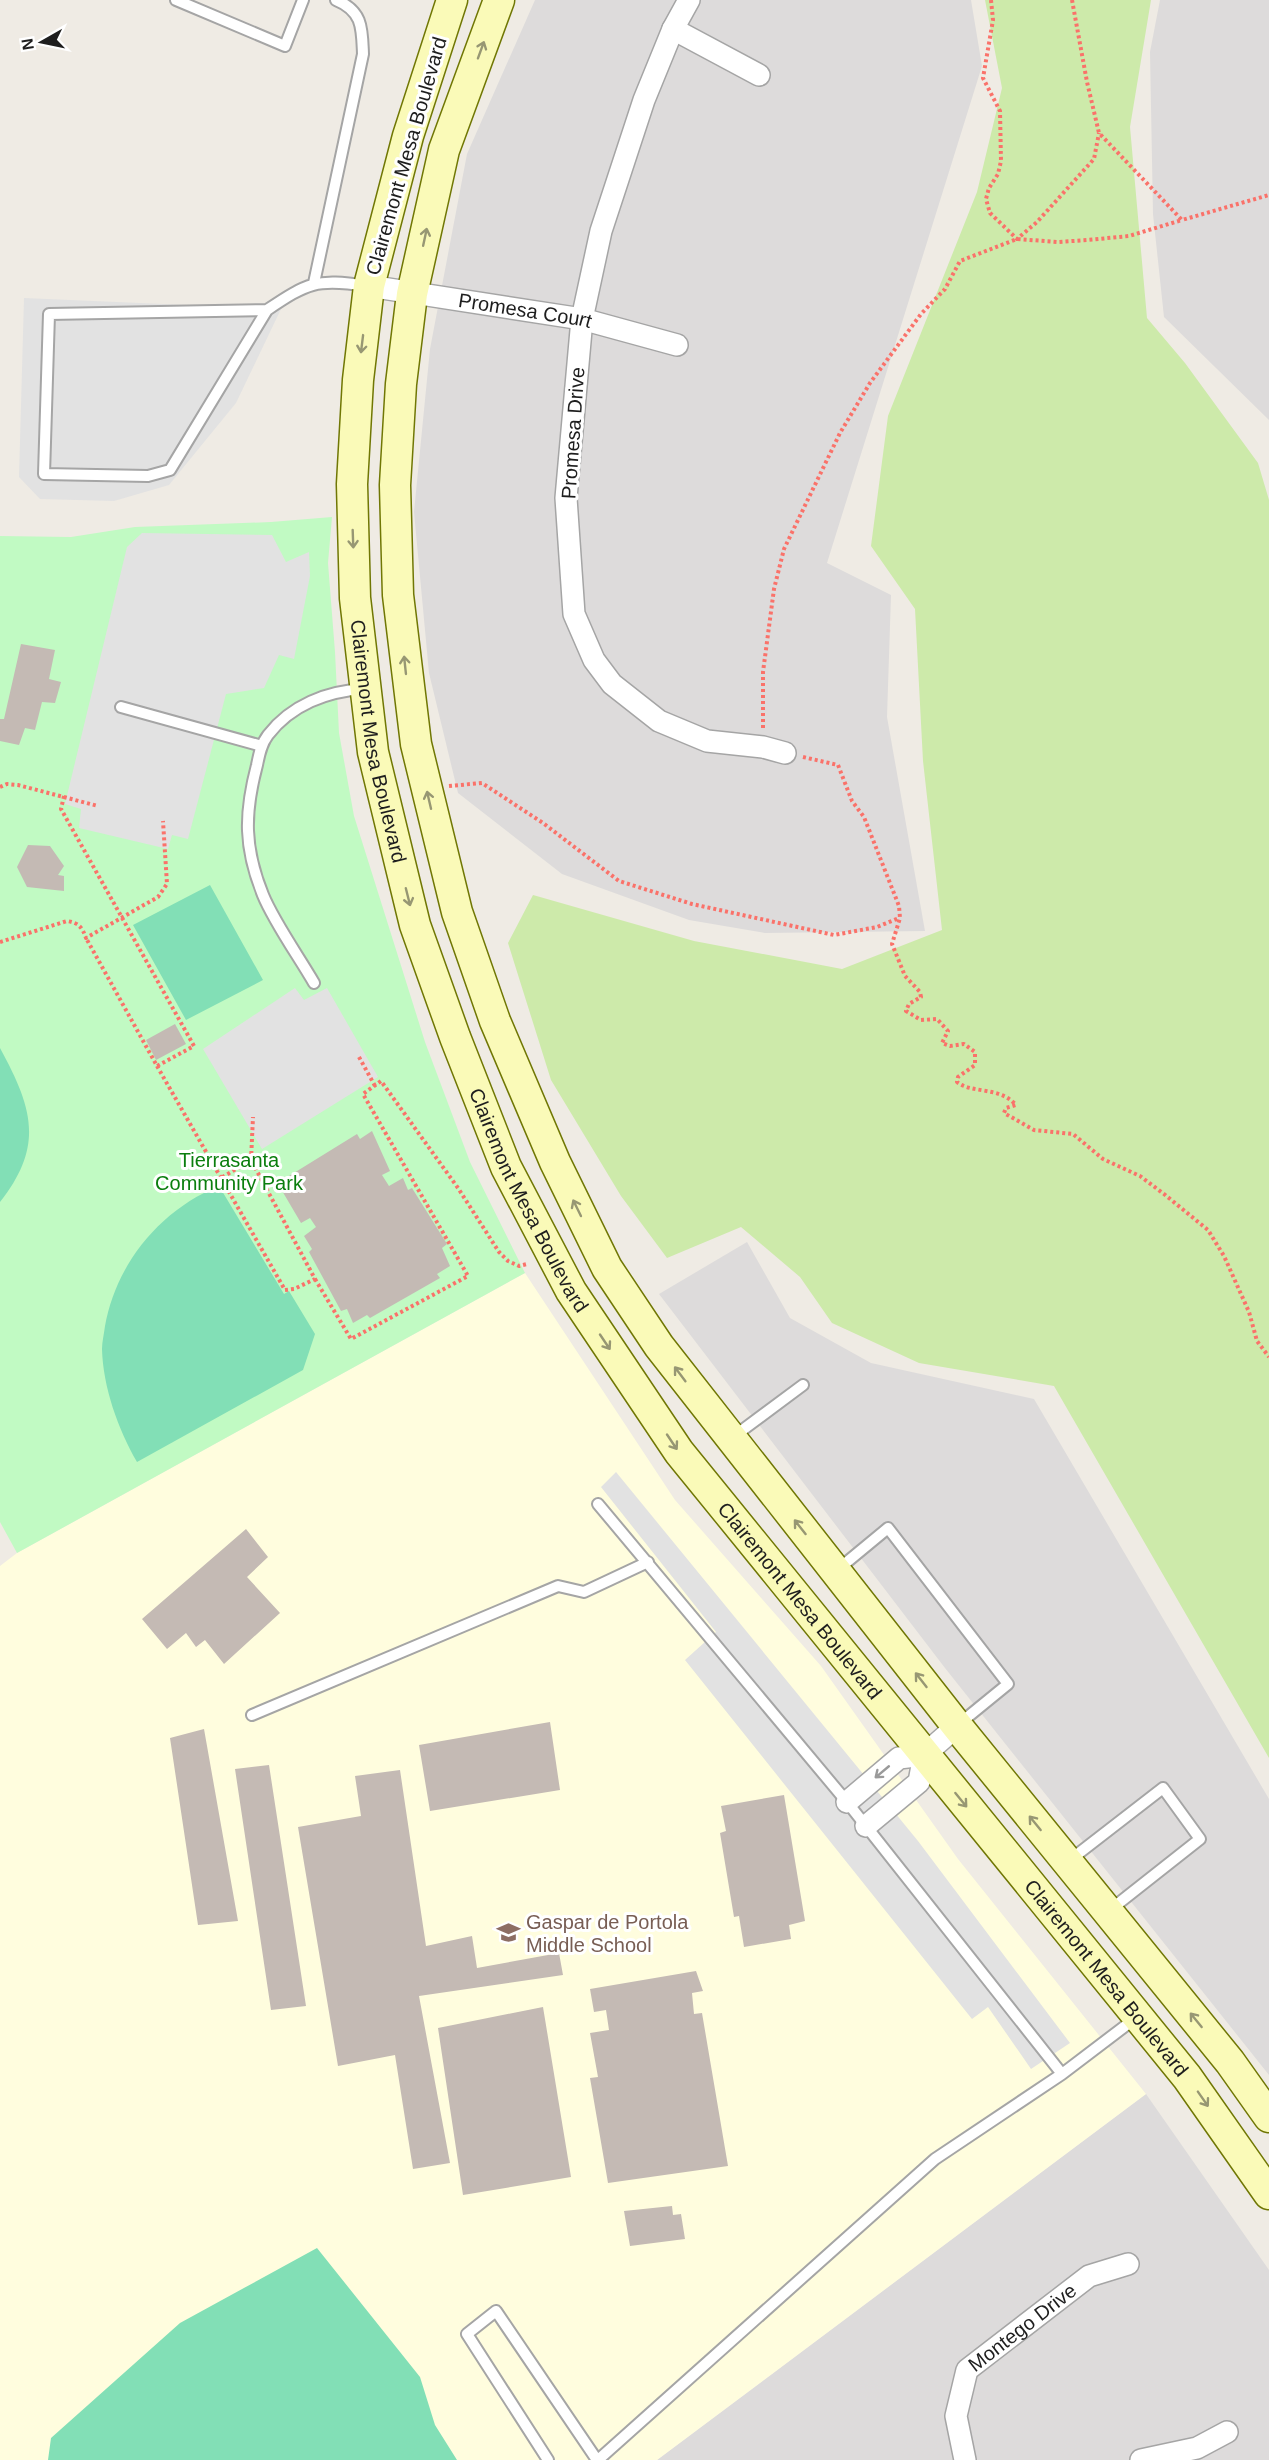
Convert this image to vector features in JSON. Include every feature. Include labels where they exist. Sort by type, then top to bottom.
[{"type":"main road","name":"Clairemont Mesa Boulevard","points":[[452,0],[408,136],[369,286],[358,380],[352,484],[355,598],[373,752],[415,925],[506,1167],[571,1291],[679,1452],[1195,2088],[1269,2194]]},
{"type":"main road","name":"Clairemont Mesa Boulevard","points":[[499,0],[444,150],[412,294],[401,384],[395,485],[398,595],[416,744],[457,912],[495,1021],[555,1162],[606,1268],[659,1346],[957,1726],[1230,2062],[1269,2117]]},
{"type":"main road","points":[[364,688],[376,690],[399,711],[416,744]]},
{"type":"street","name":"Promesa Drive","points":[[689,0],[673,29],[644,100],[601,231],[582,319],[566,498],[574,614],[594,660],[612,684],[658,721],[707,741],[763,747],[785,753]]},
{"type":"street","points":[[673,29],[759,75]]},
{"type":"street","name":"Promesa Court","points":[[369,286],[582,319],[677,345]]},
{"type":"street","points":[[847,1802],[899,1758],[924,1755],[957,1726]]},
{"type":"street","points":[[866,1826],[919,1782],[924,1755]]},
{"type":"street","name":"Montego Drive","points":[[962,2460],[956,2416],[967,2370],[1089,2276],[1128,2264]]},
{"type":"street","points":[[1152,2459],[1197,2448],[1227,2432]]},
{"type":"lane","points":[[176,0],[285,46],[303,0]]},
{"type":"lane","points":[[314,283],[363,54],[361,22],[345,4],[336,0]]},
{"type":"lane","points":[[267,310],[49,314],[45,474],[148,476],[170,470],[267,310],[314,283],[341,282],[369,286]]},
{"type":"lane","points":[[314,983],[264,897],[251,860],[246,825],[252,784],[267,736],[288,716],[320,696],[364,688]]},
{"type":"lane","points":[[121,707],[262,746]]},
{"type":"lane","points":[[730,1439],[803,1384]]},
{"type":"lane","points":[[598,1504],[847,1802],[1062,2074]]},
{"type":"lane","points":[[835,1572],[888,1528],[1008,1684],[957,1726]]},
{"type":"lane","points":[[252,1714],[558,1586],[585,1592],[648,1562]]},
{"type":"lane","points":[[1068,1862],[1163,1788],[1200,1839],[1108,1912]]},
{"type":"lane","points":[[548,2460],[467,2334],[496,2311],[597,2460],[934,2159],[1062,2074],[1137,2016]]},
{"type":"path","points":[[991,0],[993,20],[983,78],[1000,111],[1001,161],[998,174],[989,188],[986,199],[990,213],[1017,239],[1058,242],[1129,236],[1269,195]]},
{"type":"path","points":[[763,747],[763,672],[774,589],[784,549],[840,433],[870,382],[921,314],[945,290],[960,261],[1017,239],[1037,222],[1094,159],[1099,133],[1072,0]]},
{"type":"path","points":[[1099,133],[1182,220]]},
{"type":"path","points":[[785,753],[838,765],[852,801],[864,817],[899,906],[900,918],[892,944],[905,976],[921,996],[909,1004],[906,1011],[921,1020],[938,1019],[948,1031],[942,1042],[950,1046],[964,1044],[975,1052],[975,1065],[958,1077],[957,1082],[962,1086],[1010,1098],[1016,1105],[1006,1108],[1004,1113],[1034,1131],[1072,1134],[1103,1160],[1140,1176],[1208,1230],[1224,1256],[1249,1312],[1257,1341],[1269,1357]]},
{"type":"path","points":[[427,788],[482,783],[543,823],[619,881],[692,904],[834,935],[876,927],[900,918]]},
{"type":"path","points":[[0,788],[6,784],[18,785],[98,806]]},
{"type":"path","points":[[64,796],[61,809],[194,1046],[157,1066]]},
{"type":"path","points":[[86,938],[158,897],[167,884],[164,821]]},
{"type":"path","points":[[0,942],[67,921],[75,922],[82,927],[157,1066],[285,1290],[294,1289],[315,1278]]},
{"type":"path","points":[[359,1057],[375,1086]]},
{"type":"path","points":[[253,1117],[250,1160],[351,1338],[468,1276],[363,1094],[381,1081],[458,1188],[499,1252],[508,1261],[519,1266],[527,1264]]},
{"type":"path","points":[[221,1178],[250,1160]]},
{"type":"shaded area","points":[[535,0],[971,0],[982,66],[827,563],[891,595],[887,717],[925,931],[765,933],[689,920],[562,874],[458,793],[429,673],[414,512],[430,349],[467,154]]},
{"type":"shaded area","points":[[1160,0],[1269,0],[1269,420],[1164,317],[1153,214],[1150,52]]},
{"type":"shaded area","points":[[24,298],[281,309],[236,403],[169,485],[114,501],[40,499],[19,477]]},
{"type":"shaded area","points":[[142,533],[272,535],[286,562],[309,552],[310,576],[294,659],[279,655],[264,688],[226,694],[188,839],[172,835],[168,849],[79,828],[81,809],[65,804],[127,547]]},
{"type":"shaded area","points":[[295,988],[304,1000],[327,988],[378,1077],[262,1149],[203,1049]]},
{"type":"shaded area","points":[[747,1242],[790,1318],[871,1363],[1034,1399],[1269,1799],[1269,2075],[945,1668],[659,1294]]},
{"type":"shaded area","name":"Gaspar de Portola Middle School","points":[[525,1273],[675,1500],[821,1666],[958,1859],[1146,2094],[657,2460],[0,2460],[0,1566],[17,1553]]},
{"type":"shaded area","points":[[616,1472],[918,1841],[1070,2043],[1031,2069],[988,2007],[972,2019],[685,1660],[716,1632],[601,1487]]},
{"type":"shaded area","points":[[1146,2094],[1269,2270],[1269,2460],[657,2460]]},
{"type":"green space","points":[[985,0],[1151,0],[1130,127],[1147,318],[1185,363],[1258,463],[1269,500],[1269,1758],[1054,1386],[919,1363],[832,1323],[800,1277],[741,1227],[667,1258],[621,1196],[551,1080],[508,943],[533,895],[694,941],[842,969],[942,930],[923,761],[915,609],[871,546],[888,416],[977,192],[1002,88]]},
{"type":"green space","name":"Tierrasanta Community Park","points":[[332,517],[328,563],[339,733],[354,816],[425,1042],[470,1162],[525,1273],[17,1553],[0,1522],[0,536],[71,537],[135,527],[271,522]]},
{"type":"green space","points":[[210,885],[263,980],[186,1020],[133,925]]},
{"type":"green space","points":[[0,1048],[20,1089],[29,1126],[28,1144],[23,1162],[0,1202]]},
{"type":"green space","points":[[219,1186],[284,1294],[289,1291],[315,1334],[303,1370],[137,1462],[118,1422],[105,1378],[102,1346],[111,1303],[130,1261],[160,1224],[198,1196]]},
{"type":"green space","points":[[317,2248],[420,2377],[435,2425],[457,2460],[48,2460],[51,2438],[180,2323]]},
{"type":"building","points":[[21,644],[55,650],[49,679],[61,682],[55,703],[42,702],[35,730],[25,728],[19,745],[0,741],[0,719],[4,719]]},
{"type":"building","points":[[28,845],[50,846],[64,866],[58,875],[64,876],[64,891],[27,887],[17,867]]},
{"type":"building","points":[[175,1024],[186,1044],[156,1060],[146,1040]]},
{"type":"building","points":[[372,1131],[390,1171],[382,1175],[389,1186],[403,1178],[408,1190],[412,1188],[447,1244],[442,1248],[450,1266],[437,1274],[440,1278],[370,1318],[367,1315],[353,1323],[347,1309],[341,1311],[309,1252],[312,1249],[304,1236],[316,1227],[310,1218],[301,1223],[281,1189],[292,1181],[289,1176],[357,1134],[360,1139]]},
{"type":"building","points":[[246,1529],[268,1557],[247,1577],[280,1613],[224,1664],[205,1640],[196,1647],[186,1633],[167,1649],[142,1619]]},
{"type":"building","points":[[550,1722],[560,1790],[430,1811],[419,1745]]},
{"type":"building","points":[[204,1729],[238,1921],[198,1925],[170,1738]]},
{"type":"building","points":[[269,1765],[306,2006],[271,2010],[235,1769]]},
{"type":"building","points":[[400,1770],[426,1946],[472,1936],[477,1968],[559,1953],[563,1975],[419,1996],[450,2163],[413,2169],[395,2055],[338,2066],[298,1827],[361,1816],[355,1776]]},
{"type":"building","points":[[784,1795],[805,1921],[789,1925],[791,1939],[744,1947],[739,1916],[734,1917],[720,1833],[726,1831],[721,1806]]},
{"type":"building","points":[[696,1971],[703,1991],[692,1993],[694,2014],[702,2013],[728,2166],[608,2183],[590,2078],[598,2077],[590,2033],[609,2030],[606,2010],[594,2012],[590,1989]]},
{"type":"building","points":[[543,2007],[571,2177],[463,2195],[438,2028]]},
{"type":"building","points":[[672,2206],[673,2215],[681,2214],[685,2239],[630,2246],[624,2211]]},
{"type":"place","name":"Gaspar de Portola Middle School","points":[[508,1933]]}]
